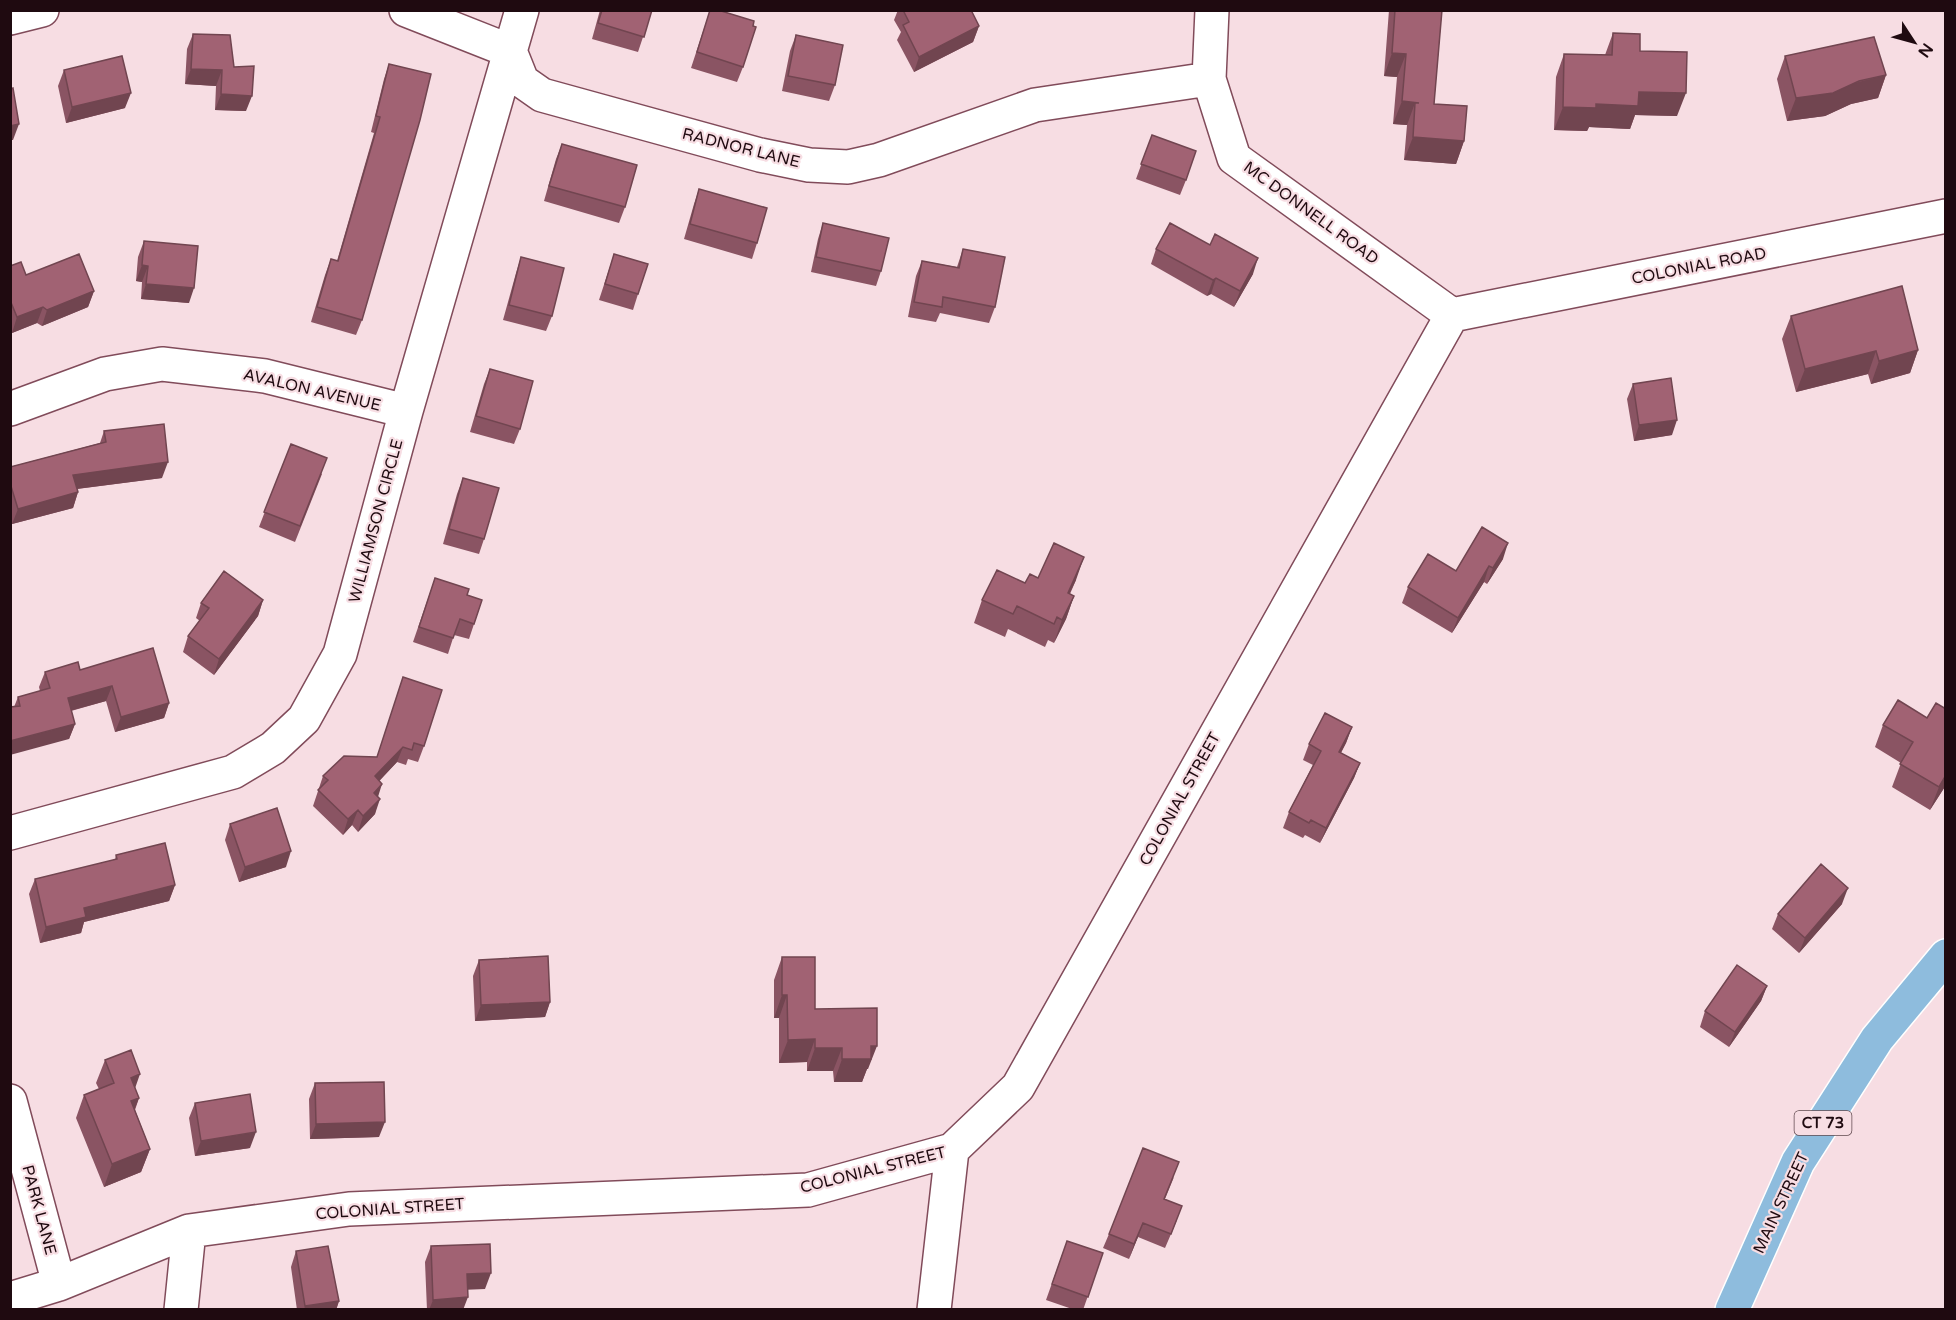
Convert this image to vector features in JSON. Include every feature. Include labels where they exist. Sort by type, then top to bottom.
[{"type":"main road","name":"MAIN STREET","points":[[1732,1310],[1798,1162],[1877,1039],[1946,956]]},
{"type":"street","points":[[10,18],[42,10]]},
{"type":"street","points":[[406,10],[510,51]]},
{"type":"street","name":"WILLIAMSON CIRCLE","points":[[10,833],[233,772],[273,748],[304,718],[340,654],[406,411],[522,10]]},
{"type":"street","name":"MC DONNELL ROAD","points":[[1212,10],[1209,79],[1234,158],[1452,315]]},
{"type":"street","name":"RADNOR LANE","points":[[510,51],[522,81],[542,95],[760,155],[809,165],[848,166],[879,160],[1035,105],[1209,79]]},
{"type":"street","name":"COLONIAL ROAD","points":[[1452,315],[1946,216]]},
{"type":"street","name":"COLONIAL STREET","points":[[10,1299],[58,1284],[189,1231],[349,1209],[808,1190],[952,1150],[1018,1087],[1452,315]]},
{"type":"street","name":"AVALON AVENUE","points":[[10,409],[105,374],[162,364],[265,376],[406,411]]},
{"type":"street","name":"PARK LANE","points":[[10,1101],[58,1284]]},
{"type":"street","points":[[934,1310],[952,1150]]},
{"type":"street","points":[[181,1310],[189,1231]]},
{"type":"building","points":[[602,10],[652,10],[644,37],[598,23]]},
{"type":"building","points":[[710,10],[718,10],[754,21],[753,26],[756,27],[743,67],[697,52]]},
{"type":"building","points":[[903,10],[971,10],[979,26],[919,57],[903,25],[909,22]]},
{"type":"building","points":[[1395,10],[1442,10],[1434,104],[1467,106],[1464,141],[1413,137],[1415,103],[1419,103],[1402,101],[1406,54],[1392,53]]},
{"type":"building","points":[[1613,33],[1640,34],[1640,51],[1687,52],[1686,93],[1639,92],[1638,106],[1596,104],[1596,108],[1563,107],[1564,54],[1612,55]]},
{"type":"building","points":[[193,34],[230,35],[234,67],[254,66],[252,96],[221,94],[222,70],[191,69]]},
{"type":"building","points":[[796,35],[843,45],[835,85],[788,76]]},
{"type":"building","points":[[1874,37],[1886,75],[1859,81],[1833,93],[1796,98],[1785,56]]},
{"type":"building","points":[[122,56],[131,93],[72,107],[64,70]]},
{"type":"building","points":[[389,64],[431,74],[420,120],[362,320],[317,307],[331,259],[338,261],[380,117],[376,116]]},
{"type":"building","points":[[13,88],[19,124],[10,126],[10,89]]},
{"type":"building","points":[[1152,135],[1196,151],[1186,180],[1141,164]]},
{"type":"building","points":[[562,144],[637,165],[625,207],[549,186]]},
{"type":"building","points":[[699,189],[767,208],[757,243],[690,224]]},
{"type":"building","points":[[823,223],[889,238],[881,271],[816,257]]},
{"type":"building","points":[[1170,223],[1210,245],[1215,234],[1258,258],[1240,291],[1216,278],[1213,280],[1156,249]]},
{"type":"building","points":[[144,241],[198,246],[194,288],[146,284],[148,266],[142,265]]},
{"type":"building","points":[[963,249],[1005,257],[995,307],[943,297],[942,307],[914,302],[922,261],[959,268]]},
{"type":"building","points":[[79,254],[94,291],[47,310],[43,307],[17,317],[10,300],[10,266],[21,262],[26,275]]},
{"type":"building","points":[[614,254],[648,264],[638,294],[605,284]]},
{"type":"building","points":[[521,257],[564,268],[552,316],[509,305]]},
{"type":"building","points":[[1902,286],[1918,350],[1879,361],[1876,351],[1805,369],[1791,316]]},
{"type":"building","points":[[490,369],[533,381],[520,429],[476,416]]},
{"type":"building","points":[[1671,378],[1677,420],[1639,425],[1633,384]]},
{"type":"building","points":[[164,424],[168,462],[73,475],[78,492],[18,509],[10,483],[10,467],[106,442],[104,431]]},
{"type":"building","points":[[291,444],[327,458],[300,526],[264,512]]},
{"type":"building","points":[[463,478],[499,488],[484,539],[449,529]]},
{"type":"building","points":[[1482,527],[1508,543],[1493,568],[1489,566],[1458,618],[1408,587],[1428,554],[1456,571]]},
{"type":"building","points":[[1054,543],[1084,557],[1068,593],[1074,596],[1062,620],[1057,617],[1054,624],[1017,606],[1013,614],[982,600],[997,570],[1025,583],[1030,574],[1038,578]]},
{"type":"building","points":[[224,571],[263,600],[219,659],[188,636],[209,608],[201,603]]},
{"type":"building","points":[[435,578],[469,589],[467,595],[482,600],[474,624],[460,619],[453,638],[419,627]]},
{"type":"building","points":[[153,648],[169,703],[121,717],[112,686],[68,698],[75,724],[10,741],[10,707],[20,706],[18,697],[50,688],[45,672],[78,662],[80,670]]},
{"type":"building","points":[[403,677],[442,690],[424,746],[414,743],[412,750],[403,747],[375,776],[382,784],[374,793],[380,799],[363,816],[358,810],[348,819],[318,790],[328,780],[323,776],[344,756],[377,757]]},
{"type":"building","points":[[1898,700],[1927,718],[1936,703],[1946,709],[1946,775],[1939,787],[1900,764],[1913,742],[1883,725]]},
{"type":"building","points":[[1325,713],[1352,727],[1339,752],[1360,763],[1326,828],[1311,820],[1309,823],[1289,812],[1321,751],[1309,744]]},
{"type":"building","points":[[277,808],[291,851],[245,867],[230,824]]},
{"type":"building","points":[[165,843],[175,885],[84,908],[86,917],[46,927],[35,879],[117,859],[116,855]]},
{"type":"building","points":[[1821,864],[1848,888],[1805,938],[1778,914]]},
{"type":"building","points":[[548,956],[550,1002],[481,1005],[479,960]]},
{"type":"building","points":[[782,957],[815,957],[815,1009],[877,1008],[877,1046],[871,1046],[871,1059],[842,1059],[842,1048],[815,1048],[815,1039],[788,1040],[787,995],[782,995]]},
{"type":"building","points":[[1737,965],[1767,986],[1735,1032],[1705,1011]]},
{"type":"building","points":[[131,1050],[140,1074],[131,1078],[139,1098],[131,1101],[150,1149],[112,1164],[84,1095],[114,1083],[105,1060]]},
{"type":"building","points":[[384,1082],[385,1122],[316,1124],[315,1083]]},
{"type":"building","points":[[250,1094],[256,1132],[201,1141],[195,1103]]},
{"type":"building","points":[[1143,1148],[1179,1162],[1164,1199],[1182,1206],[1171,1234],[1143,1223],[1134,1244],[1109,1234]]},
{"type":"building","points":[[1067,1241],[1103,1253],[1088,1297],[1052,1284]]},
{"type":"building","points":[[490,1244],[491,1273],[467,1274],[468,1297],[433,1300],[431,1246]]},
{"type":"building","points":[[328,1246],[339,1301],[305,1306],[296,1251]]}]
